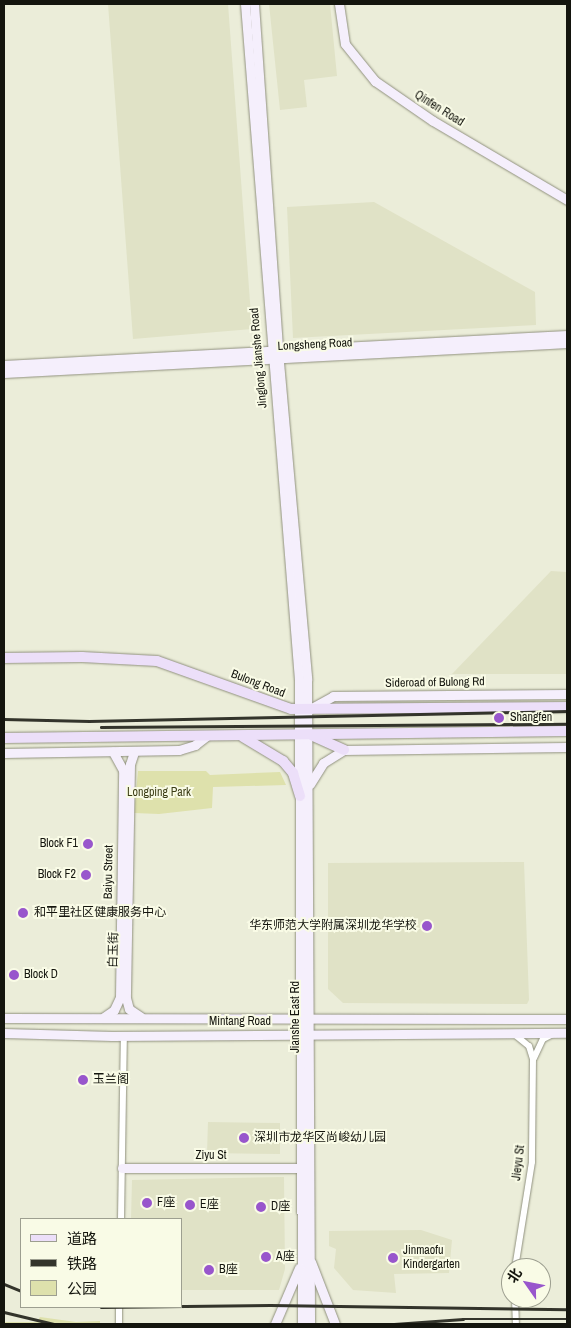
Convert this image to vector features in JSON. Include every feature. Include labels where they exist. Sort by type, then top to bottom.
[{"type":"main road","name":"Jinglong Jianshe Road","points":[[245,4],[303,710]]},
{"type":"main road","name":"Jinglong Jianshe Road","points":[[254,4],[275,356]]},
{"type":"main road","name":"Qinfen Road","points":[[340,4],[345,44],[375,81],[433,121],[567,200]]},
{"type":"main road","name":"Longsheng Road","points":[[4,373],[567,335]]},
{"type":"main road","name":"Longsheng Road","points":[[4,365],[275,356],[567,343]]},
{"type":"main road","name":"Bulong Road","points":[[4,658],[82,657],[157,661],[283,707],[303,710],[567,707]]},
{"type":"main road","name":"Sideroad of Bulong Rd","points":[[303,710],[333,696],[567,694]]},
{"type":"main road","name":"Jianshe East Rd","points":[[302,1324],[301,1168],[304,1034],[303,710]]},
{"type":"main road","points":[[4,738],[567,731]]},
{"type":"main road","points":[[304,734],[344,750],[567,747]]},
{"type":"main road","points":[[4,753],[134,752],[188,749],[208,735]]},
{"type":"main road","points":[[238,735],[257,742],[283,761],[293,773],[304,792],[323,763],[344,750]]},
{"type":"main road","name":"Baiyu Street","points":[[103,1018],[114,1010],[120,997],[123,770],[113,752]]},
{"type":"main road","name":"白玉街","points":[[134,752],[130,768],[126,998],[129,1009],[142,1018]]},
{"type":"main road","name":"Mintang Road","points":[[4,1018],[304,1017],[567,1019]]},
{"type":"main road","name":"Mintang Road","points":[[4,1033],[124,1036],[567,1033]]},
{"type":"main road","name":"Jianshe East Rd","points":[[304,1034],[310,1324]]},
{"type":"main road","name":"Ziyu St","points":[[122,1168],[301,1168]]},
{"type":"main road","points":[[309,1256],[335,1324]]},
{"type":"main road","points":[[275,1324],[301,1263]]},
{"type":"street","points":[[510,1033],[525,1041],[533,1059]]},
{"type":"street","points":[[533,1059],[543,1039],[557,1033]]},
{"type":"street","points":[[121,1218],[124,1036]]},
{"type":"street","name":"Jieyu St","points":[[517,1258],[532,1162],[533,1059]]},
{"type":"street","points":[[119,1308],[119,1324]]},
{"type":"street","points":[[516,1308],[516,1324]]},
{"type":"shaded area","points":[[108,4],[228,4],[252,329],[133,339]]},
{"type":"shaded area","points":[[269,4],[330,4],[337,76],[304,80],[307,107],[280,110]]},
{"type":"shaded area","points":[[374,202],[535,292],[536,325],[293,338],[287,207]]},
{"type":"shaded area","points":[[551,571],[567,572],[567,674],[452,674]]},
{"type":"shaded area","name":"华东师范大学附属深圳龙华学校","points":[[524,862],[529,1000],[527,1004],[343,1003],[328,989],[328,863]]},
{"type":"shaded area","name":"深圳市龙华区尚峻幼儿园","points":[[208,1122],[280,1123],[280,1154],[207,1153]]},
{"type":"shaded area","points":[[284,1177],[285,1269],[279,1290],[182,1290],[182,1218],[131,1218],[132,1180]]},
{"type":"shaded area","name":"Jinmaofu Kindergarten","points":[[421,1230],[452,1240],[449,1273],[394,1274],[396,1293],[353,1290],[334,1268],[336,1249],[329,1246],[329,1231]]},
{"type":"green space","name":"Longping Park","points":[[138,771],[206,771],[210,775],[280,772],[286,785],[213,787],[212,808],[159,814],[134,813]]},
{"type":"green space","points":[[40,1317],[76,1322],[100,1321],[100,1324],[4,1324],[4,1322],[37,1322]]},
{"type":"railway","points":[[4,719],[89,721],[567,711]]},
{"type":"railway","points":[[101,727],[567,724]]},
{"type":"railway","points":[[4,1284],[20,1291]]},
{"type":"railway","points":[[182,1306],[270,1305],[567,1309]]},
{"type":"railway","points":[[4,1312],[54,1324]]},
{"type":"railway","points":[[394,1324],[463,1319],[567,1319]]},
{"type":"place","name":"Shangfen","points":[[499,718]]},
{"type":"place","name":"Block F1","points":[[88,844]]},
{"type":"place","name":"Block F2","points":[[86,875]]},
{"type":"place","name":"和平里社区健康服务中心","points":[[23,913]]},
{"type":"place","name":"华东师范大学附属深圳龙华学校","points":[[427,926]]},
{"type":"place","name":"Block D","points":[[14,975]]},
{"type":"place","name":"玉兰阁","points":[[83,1080]]},
{"type":"place","name":"深圳市龙华区尚峻幼儿园","points":[[244,1138]]},
{"type":"place","name":"F座","points":[[147,1203]]},
{"type":"place","name":"E座","points":[[190,1205]]},
{"type":"place","name":"D座","points":[[261,1207]]},
{"type":"place","name":"A座","points":[[266,1257]]},
{"type":"place","name":"Jinmaofu Kindergarten","points":[[393,1258]]},
{"type":"place","name":"B座","points":[[209,1270]]}]
